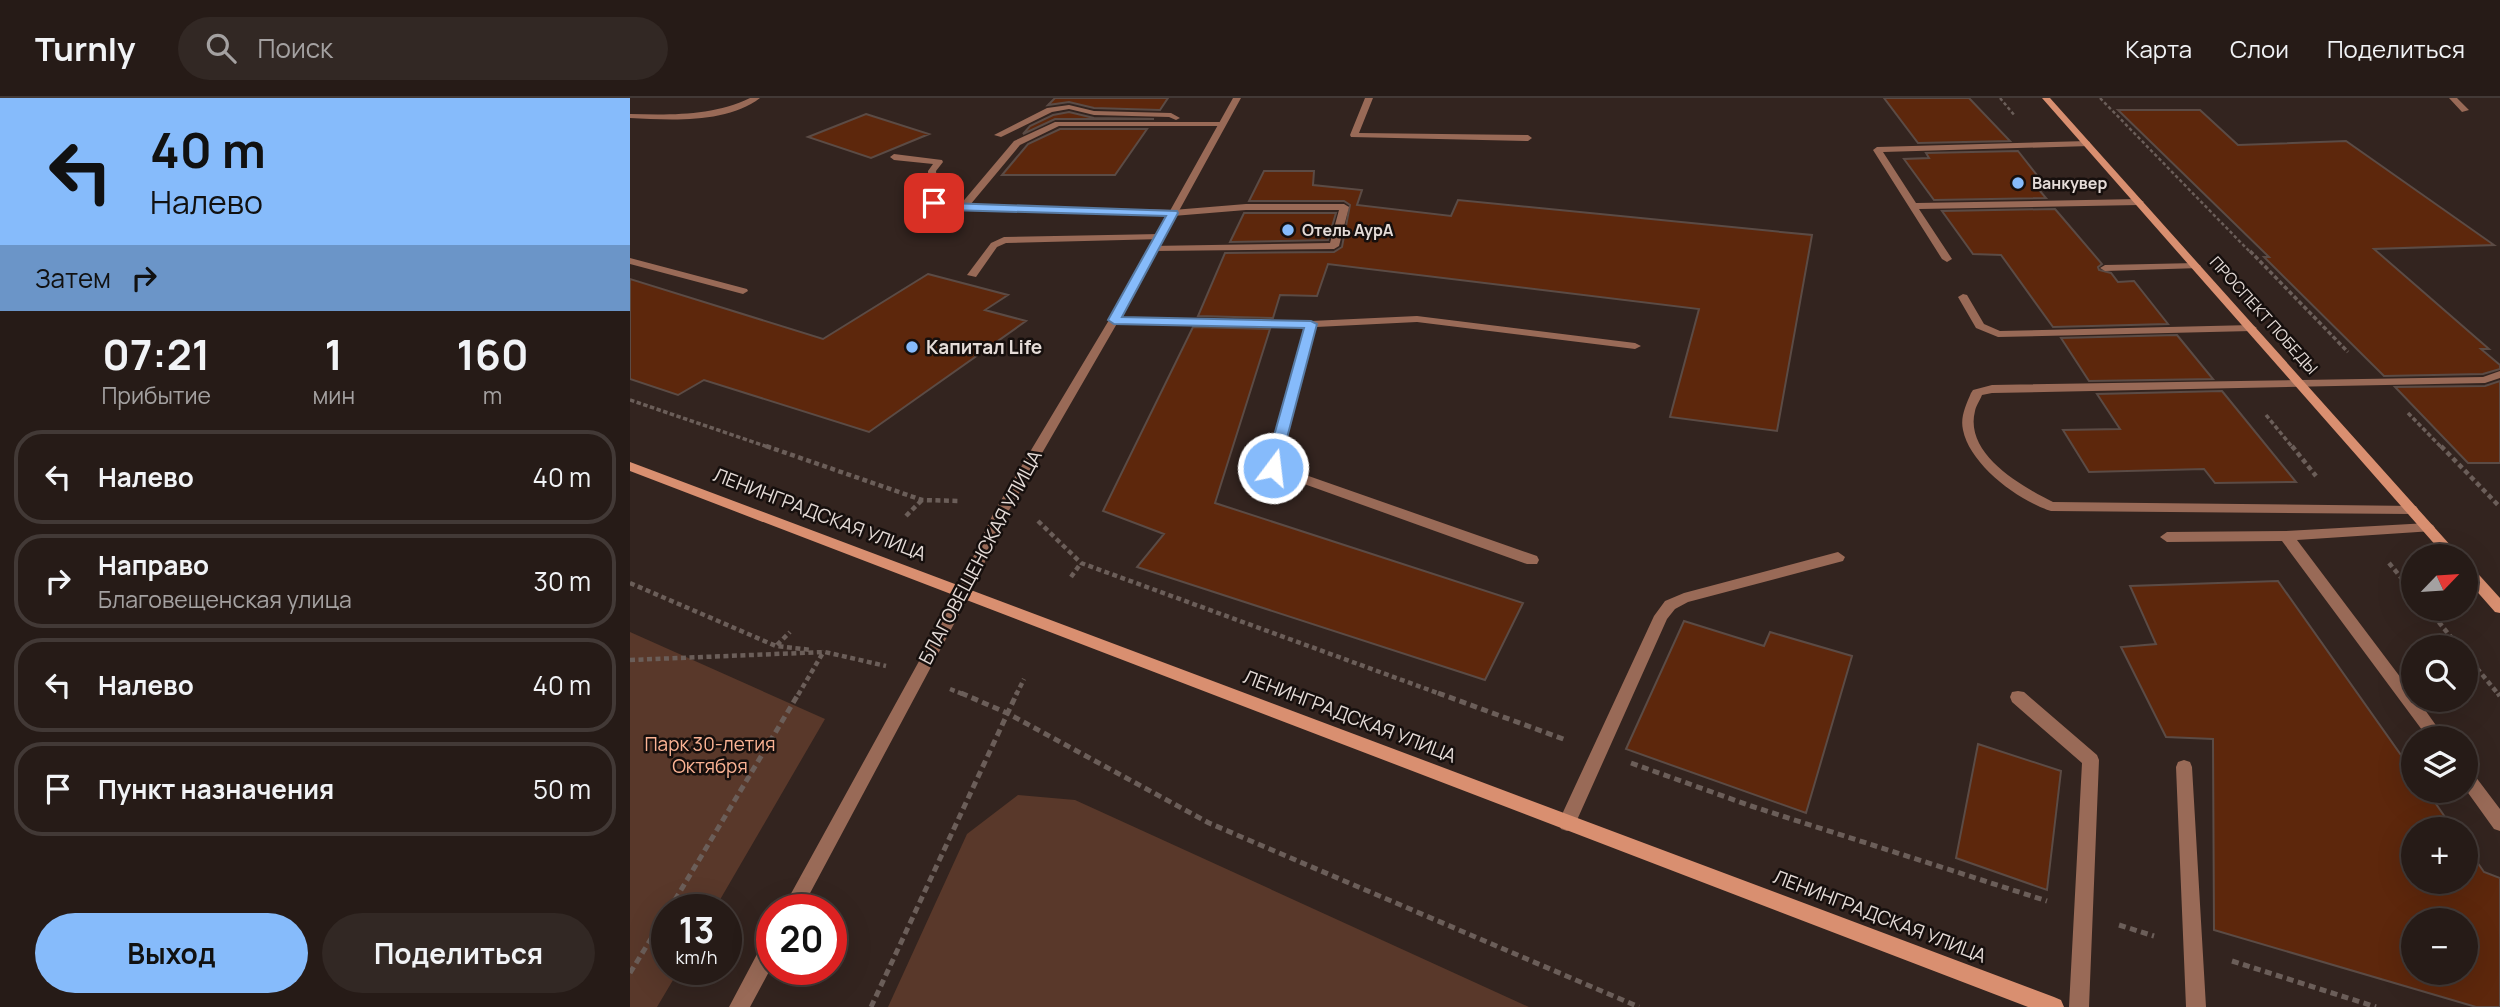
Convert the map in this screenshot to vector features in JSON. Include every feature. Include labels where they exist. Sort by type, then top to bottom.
[{"type":"main road","name":"ПРОСПЕКТ ПОБЕДЫ","points":[[2046,98],[2443,544]]},
{"type":"main road","name":"ЛЕНИНГРАДСКАЯ УЛИЦА","points":[[630,466],[2054,1007]]},
{"type":"main road","points":[[2478,583],[2500,608]]},
{"type":"street","points":[[630,116],[665,118],[705,113],[746,104],[756,98]]},
{"type":"street","name":"БЛАГОВЕЩЕНСКАЯ УЛИЦА","points":[[800,894],[963,594],[1001,512],[1114,320],[1237,98]]},
{"type":"street","points":[[1369,98],[1354,135],[1528,138]]},
{"type":"street","points":[[2453,98],[2465,110]]},
{"type":"street","points":[[998,135],[1050,110],[1069,107],[1094,113],[1171,115],[1186,124]]},
{"type":"street","points":[[963,207],[1017,143],[1058,124],[1223,124]]},
{"type":"street","points":[[1947,259],[1877,150],[2087,144]]},
{"type":"street","points":[[894,157],[939,162],[932,171],[934,203],[963,207],[1173,213],[1246,207],[1344,207],[1334,246],[1153,248]]},
{"type":"street","points":[[1914,206],[2139,202]]},
{"type":"street","points":[[972,275],[994,245],[1004,240],[1160,237]]},
{"type":"street","points":[[630,261],[743,291]]},
{"type":"street","points":[[2105,268],[2196,265]]},
{"type":"street","points":[[1964,297],[1980,326],[1998,334],[2252,328]]},
{"type":"street","points":[[1114,320],[1311,324],[1417,319],[1635,346]]},
{"type":"street","points":[[1311,324],[1273,468],[1532,560]]},
{"type":"street","points":[[2412,509],[2051,506],[2023,494],[1983,457],[1970,438],[1966,420],[1969,405],[1977,393],[1992,389],[2485,380],[2500,374]]},
{"type":"street","points":[[2167,537],[2286,536],[2428,528]]},
{"type":"street","points":[[2286,536],[2428,726]]},
{"type":"street","points":[[1567,823],[1661,616],[1670,605],[1684,598],[1838,557]]},
{"type":"street","points":[[2018,697],[2091,760],[2079,1007]]},
{"type":"street","points":[[2184,767],[2196,1007]]},
{"type":"street","points":[[2478,793],[2500,823]]},
{"type":"street","points":[[739,1007],[756,976]]},
{"type":"path","points":[[2100,98],[2500,508]]},
{"type":"path","points":[[630,400],[922,500],[959,501]]},
{"type":"path","points":[[906,516],[922,500]]},
{"type":"path","points":[[1038,521],[1082,563],[1598,751],[1751,806],[2376,1007]]},
{"type":"path","points":[[1071,577],[1082,563]]},
{"type":"path","points":[[630,583],[776,646],[841,653],[918,675],[1007,713],[1209,823],[1639,1007]]},
{"type":"path","points":[[2438,621],[2449,635]]},
{"type":"path","points":[[776,646],[790,632]]},
{"type":"path","points":[[630,660],[825,652]]},
{"type":"path","points":[[678,894],[825,652]]},
{"type":"path","points":[[2478,669],[2500,696]]},
{"type":"path","points":[[871,1007],[1024,679]]},
{"type":"path","points":[[630,973],[651,939]]},
{"type":"green space","name":"Парк 30-летия Октября","points":[[630,632],[825,719],[723,894],[651,894],[651,985],[670,985],[657,1007],[630,1007]]},
{"type":"green space","points":[[1018,795],[1075,800],[1529,1007],[888,1007],[967,834]]},
{"type":"building","points":[[1055,98],[1168,98],[1160,110],[1094,108],[1069,102],[1048,105]]},
{"type":"building","points":[[1884,98],[1969,98],[2010,141],[1918,143]]},
{"type":"building","points":[[2118,110],[2200,110],[2238,145],[2346,141],[2494,245],[2374,249],[2489,349],[2481,349],[2500,365],[2500,369],[2483,374],[2384,376],[2264,257],[2269,257]]},
{"type":"building","points":[[1069,112],[1094,118],[1154,119],[1055,119],[1023,134],[1030,126],[1053,115]]},
{"type":"building","points":[[866,114],[929,134],[871,158],[808,137]]},
{"type":"building","points":[[1060,129],[1147,129],[1115,175],[1002,175],[1028,144]]},
{"type":"building","points":[[2018,151],[2044,184],[2034,184],[2046,198],[1934,200],[1904,159],[1929,158],[1926,153]]},
{"type":"building","points":[[1264,171],[1314,171],[1313,185],[1362,190],[1357,205],[1451,216],[1458,200],[1812,235],[1777,431],[1670,417],[1699,309],[1328,264],[1317,296],[1280,295],[1273,318],[1198,316],[1225,253],[1334,252],[1342,247],[1350,205],[1344,201],[1249,201]]},
{"type":"building","points":[[2055,209],[2102,264],[2098,267],[2099,270],[2111,273],[2118,282],[2134,281],[2168,324],[2053,327],[2001,255],[1973,254],[1942,211]]},
{"type":"building","points":[[1244,213],[1336,213],[1328,240],[1230,242]]},
{"type":"building","points":[[928,274],[1008,295],[985,310],[1026,321],[869,432],[704,380],[678,395],[630,379],[630,279],[823,339]]},
{"type":"building","points":[[1193,327],[1270,329],[1215,503],[1523,603],[1485,680],[1137,567],[1164,534],[1103,511]]},
{"type":"building","points":[[2177,335],[2213,379],[2089,381],[2061,338]]},
{"type":"building","points":[[2500,381],[2500,463],[2468,463],[2395,387],[2485,386]]},
{"type":"building","points":[[2222,391],[2296,482],[2215,483],[2204,469],[2089,472],[2063,430],[2120,429],[2097,394]]},
{"type":"building","points":[[2278,581],[2401,755],[2401,803],[2435,803],[2445,817],[2401,817],[2401,894],[2478,894],[2478,863],[2484,872],[2500,878],[2500,1007],[2476,1007],[2401,985],[2478,985],[2478,908],[2401,908],[2401,985],[2214,930],[2213,739],[2166,737],[2121,647],[2156,644],[2130,586]]},
{"type":"building","points":[[1684,621],[1764,646],[1770,632],[1852,656],[1806,813],[1626,749]]},
{"type":"building","points":[[1978,744],[2061,771],[2047,890],[1956,858]]},
{"type":"place","name":"Ванкувер","points":[[2018,183]]},
{"type":"place","name":"Отель АурА","points":[[1288,230]]},
{"type":"place","name":"Капитал Life","points":[[912,347]]},
{"type":"route","points":[[934,203],[948,206],[1173,213],[1114,320],[1311,324],[1273,468]]}]
